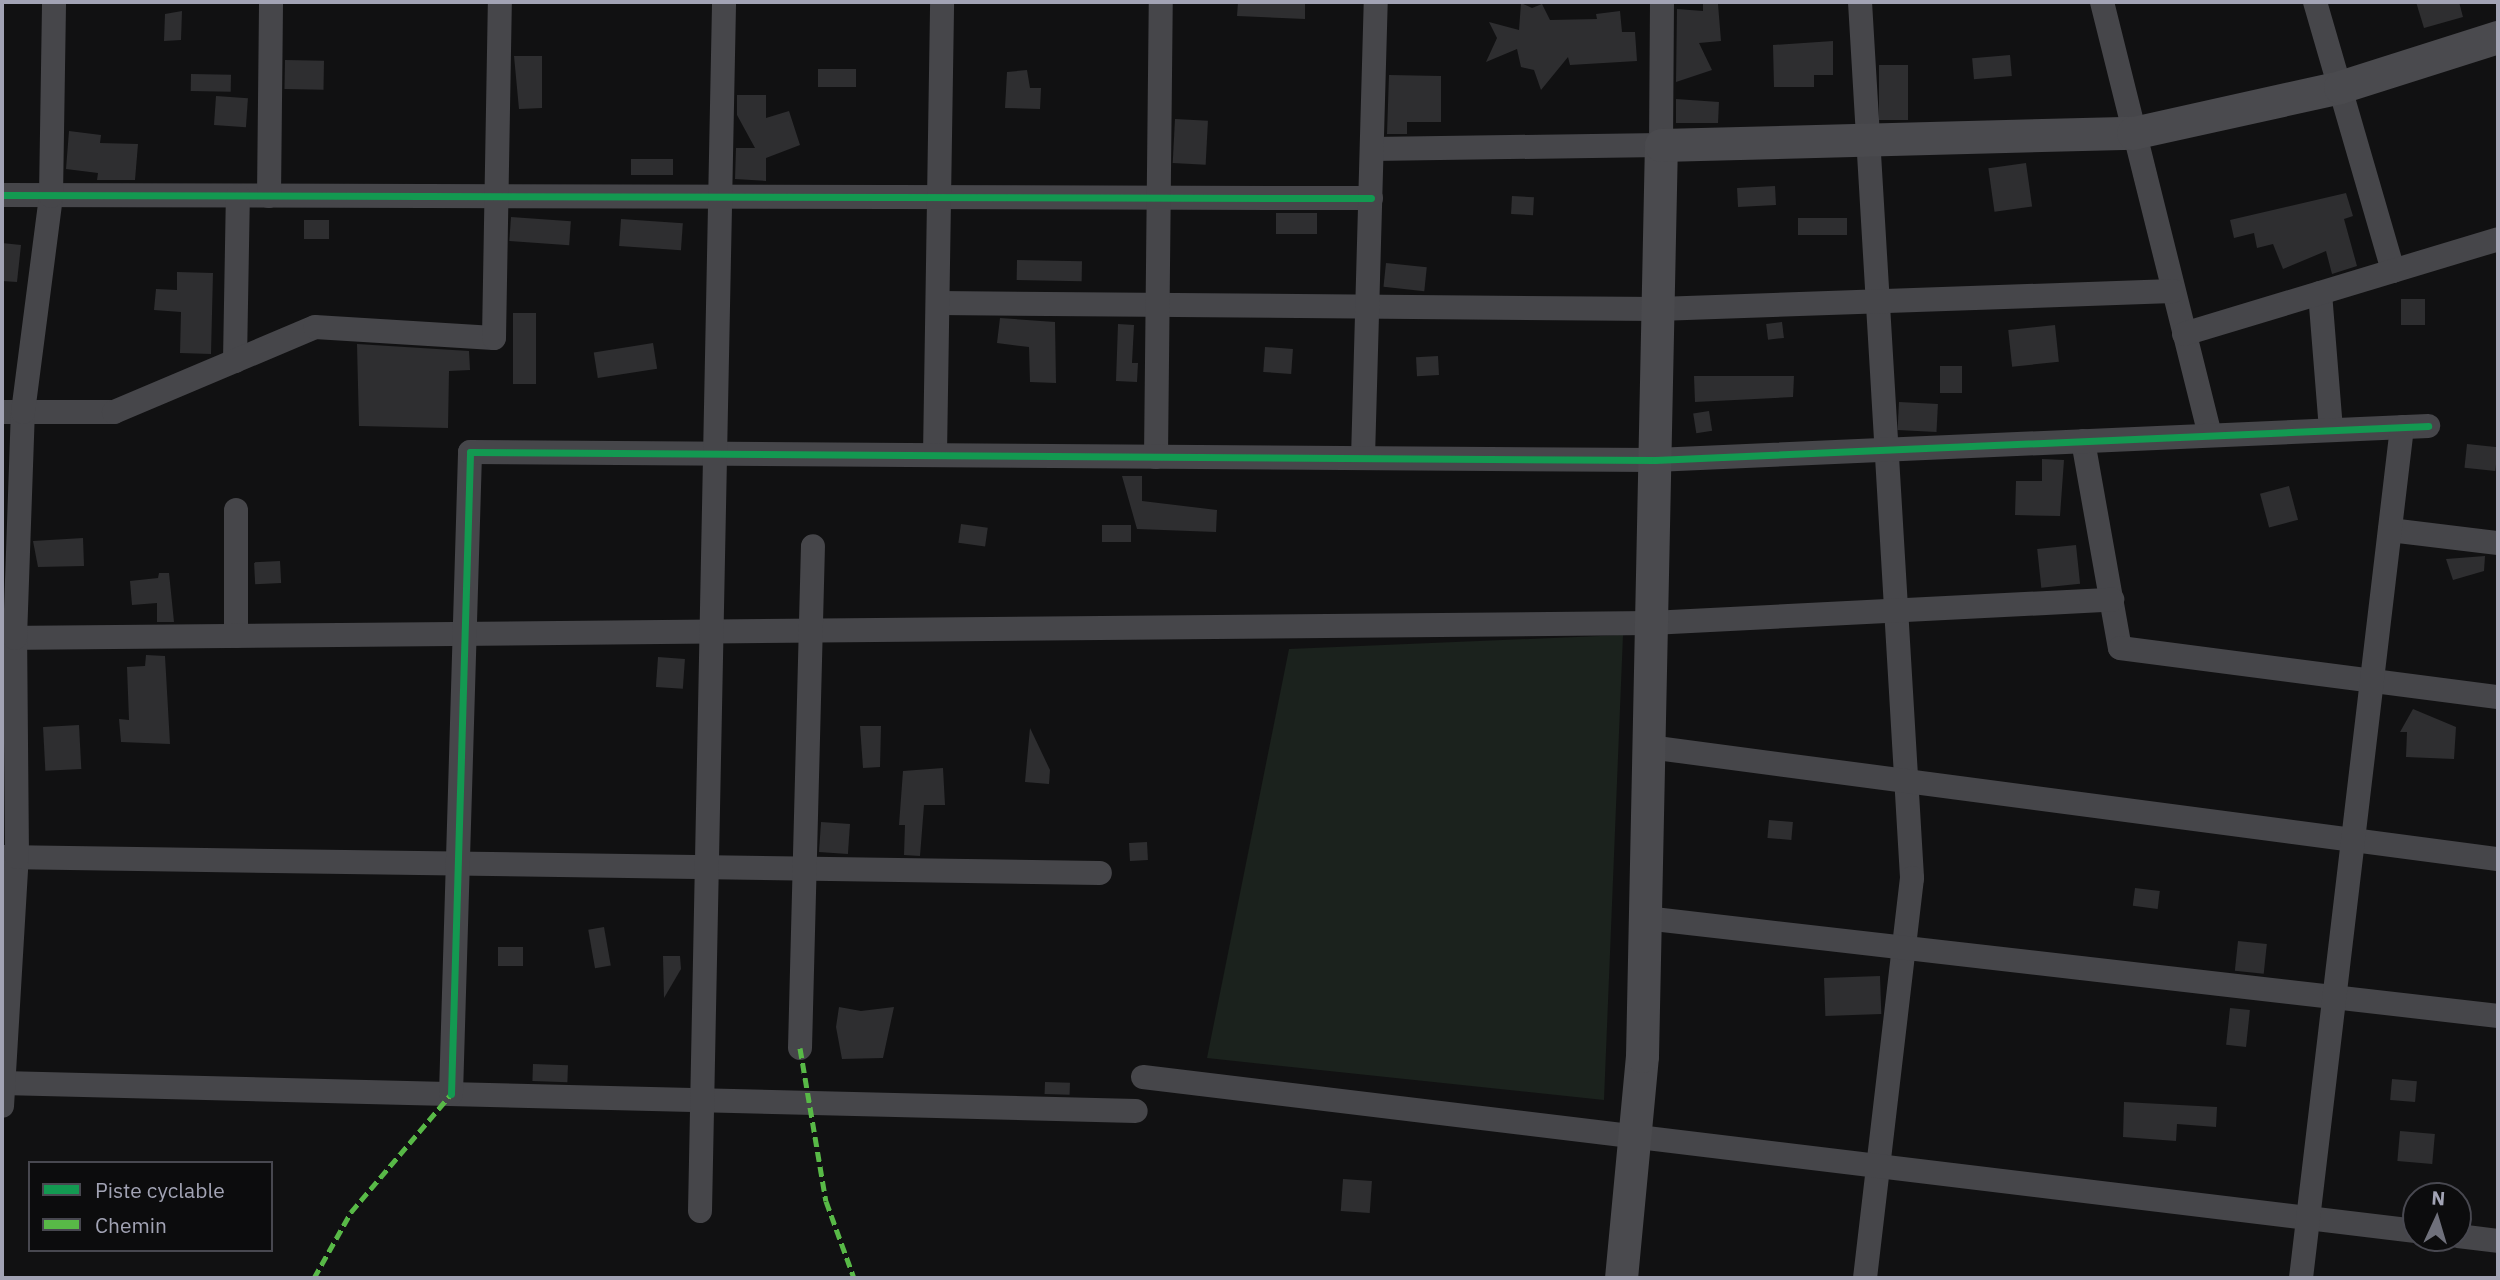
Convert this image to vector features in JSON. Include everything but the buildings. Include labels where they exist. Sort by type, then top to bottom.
[{"type":"main road","points":[[1621,1278],[1642,1056],[1661,145],[2133,133],[2340,87],[2498,37]]},
{"type":"street","points":[[54,2],[51,195],[12,412],[8,638],[10,857],[2,1090],[451,1094],[1136,1111]]},
{"type":"street","points":[[269,196],[271,2]]},
{"type":"street","points":[[12,412],[114,412],[315,327],[494,338],[500,2]]},
{"type":"street","points":[[700,1211],[724,2]]},
{"type":"street","points":[[935,455],[942,2]]},
{"type":"street","points":[[1156,457],[1161,2]]},
{"type":"street","points":[[1363,458],[1376,2]]},
{"type":"street","points":[[1372,149],[1661,145],[1662,2]]},
{"type":"street","points":[[1860,2],[1912,878],[1865,1278]]},
{"type":"street","points":[[2102,2],[2210,435]]},
{"type":"street","points":[[2315,2],[2393,271]]},
{"type":"street","points":[[2,195],[1371,198]]},
{"type":"street","points":[[235,360],[238,196]]},
{"type":"street","points":[[2184,334],[2498,239]]},
{"type":"street","points":[[938,303],[1658,309],[2173,290]]},
{"type":"street","points":[[2320,293],[2331,430]]},
{"type":"street","points":[[2301,1278],[2402,426]]},
{"type":"street","points":[[451,1094],[470,452],[1655,460],[2428,426]]},
{"type":"street","points":[[2083,441],[2120,648],[2498,697]]},
{"type":"street","points":[[236,510],[236,636]]},
{"type":"street","points":[[2389,530],[2498,543]]},
{"type":"street","points":[[800,1048],[813,547]]},
{"type":"street","points":[[8,638],[1651,623],[2112,600]]},
{"type":"street","points":[[1649,747],[2498,859]]},
{"type":"street","points":[[10,857],[1100,873]]},
{"type":"street","points":[[1645,918],[2498,1016]]},
{"type":"street","points":[[1143,1077],[2402,1229]]},
{"type":"street","points":[[2472,1238],[2498,1241]]},
{"type":"shaded area","points":[[1623,635],[1604,1100],[1207,1058],[1289,649]]},
{"type":"marked path","points":[[800,1048],[826,1201],[854,1278]]},
{"type":"marked path","points":[[314,1278],[351,1212],[451,1094]]},
{"type":"cycle path","points":[[2,195],[1371,198]]},
{"type":"cycle path","points":[[451,1094],[470,452],[1655,460],[2428,426]]}]
